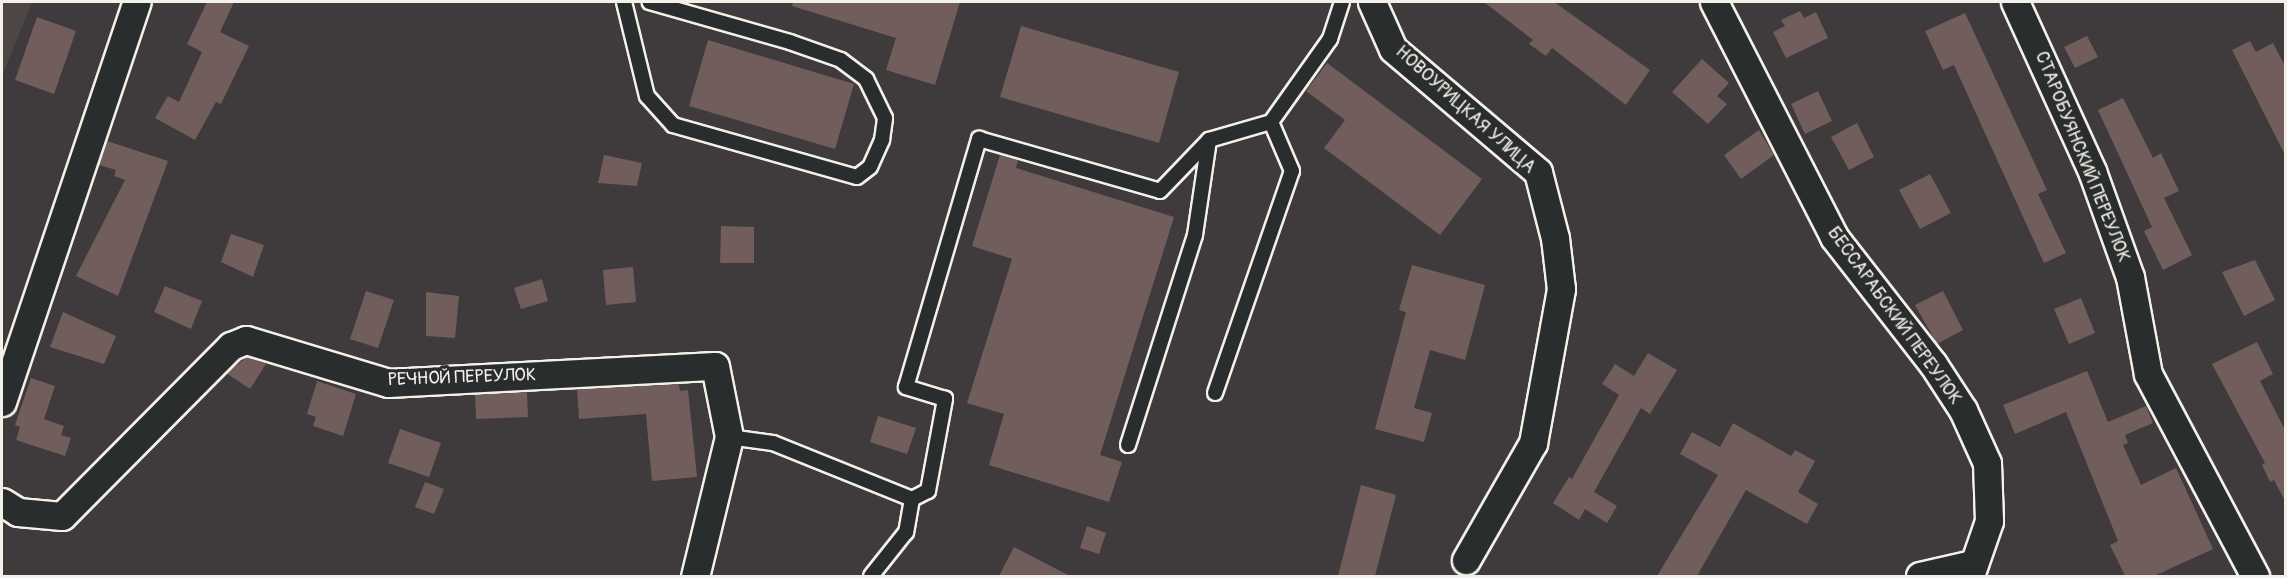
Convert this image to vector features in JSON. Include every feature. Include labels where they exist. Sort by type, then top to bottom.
[{"type":"street","points":[[2,402],[137,2]]},
{"type":"street","name":"НОВОУРИЦКАЯ УЛИЦА","points":[[1372,2],[1393,49],[1538,172],[1555,238],[1561,289],[1533,443],[1466,560]]},
{"type":"street","name":"БЕССАРАБСКИЙ ПЕРЕУЛОК","points":[[1714,2],[1834,237],[1933,364],[1987,463],[1989,521],[1971,570]]},
{"type":"street","name":"СТАРОБУЯНСКИЙ ПЕРЕУЛОК","points":[[2015,2],[2092,171],[2130,277],[2148,375],[2255,576]]},
{"type":"street","name":"РЕЧНОЙ ПЕРЕУЛОК","points":[[2,502],[18,512],[62,516],[231,346],[246,340],[388,383],[715,366],[729,437],[695,576]]},
{"type":"street","points":[[1920,576],[1971,570]]},
{"type":"lane","points":[[624,2],[647,96],[673,125],[857,177],[870,167],[882,140],[885,118],[866,79],[841,60],[650,2]]},
{"type":"lane","points":[[729,437],[773,443],[912,499],[928,491],[945,399],[906,387],[979,139],[1160,191],[1209,140],[1271,123],[1330,39],[1342,2]]},
{"type":"lane","points":[[1215,393],[1292,171],[1271,123]]},
{"type":"lane","points":[[1128,445],[1195,235],[1209,140]]},
{"type":"lane","points":[[871,576],[906,532],[912,499]]},
{"type":"shaded area","points":[[2,2],[32,2],[2,76]]},
{"type":"building","points":[[207,2],[234,2],[220,32],[249,46],[221,104],[216,102],[195,140],[155,118],[168,96],[179,102],[202,52],[187,44]]},
{"type":"building","points":[[793,2],[960,2],[935,85],[886,70],[896,38],[792,6]]},
{"type":"building","points":[[1484,2],[1554,2],[1650,70],[1626,105],[1552,48],[1546,56],[1529,44],[1533,40]]},
{"type":"building","points":[[1800,11],[1804,18],[1816,12],[1828,38],[1786,58],[1773,32],[1785,26],[1781,20]]},
{"type":"building","points":[[1965,13],[2047,190],[2038,194],[2066,253],[2044,263],[1954,65],[1943,70],[1925,31]]},
{"type":"building","points":[[37,17],[76,31],[54,94],[15,80]]},
{"type":"building","points":[[1021,26],[1179,72],[1159,143],[1000,97]]},
{"type":"building","points":[[2087,36],[2098,57],[2075,68],[2064,47]]},
{"type":"building","points":[[708,40],[854,84],[835,149],[689,106]]},
{"type":"building","points":[[2250,41],[2256,52],[2273,43],[2286,68],[2286,157],[2232,50]]},
{"type":"building","points":[[1702,59],[1729,83],[1717,96],[1727,104],[1708,124],[1672,92]]},
{"type":"building","points":[[1327,63],[1482,179],[1440,235],[1324,148],[1345,120],[1306,91]]},
{"type":"building","points":[[1818,91],[1832,121],[1805,134],[1791,104]]},
{"type":"building","points":[[2123,98],[2153,158],[2161,153],[2179,191],[2164,198],[2192,255],[2163,270],[2144,231],[2152,227],[2098,110]]},
{"type":"building","points":[[1857,123],[1874,157],[1849,170],[1831,137]]},
{"type":"building","points":[[1759,130],[1774,155],[1741,179],[1724,155]]},
{"type":"building","points":[[107,141],[168,161],[118,296],[76,276],[125,180],[114,176],[116,170],[99,165]]},
{"type":"building","points":[[604,155],[642,163],[637,186],[598,183]]},
{"type":"building","points":[[1000,155],[1018,160],[1016,168],[1174,217],[1100,455],[1122,462],[1109,502],[989,465],[1004,414],[967,403],[1012,259],[972,246]]},
{"type":"building","points":[[1930,174],[1951,213],[1920,229],[1899,190]]},
{"type":"building","points":[[721,226],[754,227],[754,263],[720,263]]},
{"type":"building","points":[[231,234],[264,245],[253,277],[221,262]]},
{"type":"building","points":[[2255,260],[2275,300],[2244,316],[2222,272]]},
{"type":"building","points":[[1412,265],[1485,285],[1465,360],[1430,350],[1414,408],[1432,413],[1424,442],[1375,429],[1406,312],[1399,310]]},
{"type":"building","points":[[633,267],[636,302],[606,305],[603,270]]},
{"type":"building","points":[[542,279],[548,301],[521,309],[514,288]]},
{"type":"building","points":[[165,286],[202,301],[191,329],[154,312]]},
{"type":"building","points":[[366,291],[394,300],[378,348],[350,339]]},
{"type":"building","points":[[1943,291],[1963,330],[1937,344],[1915,305]]},
{"type":"building","points":[[426,292],[459,296],[455,338],[426,336]]},
{"type":"building","points":[[2081,298],[2095,333],[2069,344],[2054,309]]},
{"type":"building","points":[[63,312],[116,336],[104,364],[50,347]]},
{"type":"building","points":[[2257,342],[2273,374],[2260,381],[2286,432],[2286,503],[2274,480],[2270,482],[2262,465],[2265,463],[2212,364]]},
{"type":"building","points":[[1648,353],[1677,370],[1650,414],[1641,408],[1594,492],[1617,506],[1607,523],[1585,509],[1579,520],[1553,503],[1569,477],[1572,479],[1619,395],[1602,384],[1615,364],[1634,376]]},
{"type":"building","points":[[247,357],[266,364],[250,389],[226,373]]},
{"type":"building","points":[[2087,371],[2108,422],[2146,406],[2153,423],[2125,435],[2128,443],[2123,445],[2141,485],[2176,468],[2213,549],[2154,576],[2125,576],[2110,545],[2118,541],[2066,412],[2015,434],[2003,405]]},
{"type":"building","points":[[31,378],[55,386],[44,419],[64,426],[61,435],[71,438],[65,456],[16,440],[20,427],[15,425]]},
{"type":"building","points":[[317,381],[356,394],[343,436],[313,426],[316,417],[307,414]]},
{"type":"building","points":[[679,384],[680,391],[688,390],[697,477],[652,481],[646,414],[579,419],[577,389]]},
{"type":"building","points":[[527,392],[528,417],[476,419],[475,394]]},
{"type":"building","points":[[878,416],[916,428],[907,454],[870,442]]},
{"type":"building","points":[[1733,423],[1791,456],[1795,450],[1815,461],[1798,492],[1818,504],[1807,524],[1746,490],[1697,576],[1657,576],[1718,475],[1680,454],[1692,432],[1720,447]]},
{"type":"building","points":[[400,429],[441,443],[429,477],[388,463]]},
{"type":"building","points":[[425,482],[444,489],[434,514],[415,507]]},
{"type":"building","points":[[1361,485],[1396,495],[1375,576],[1338,576]]},
{"type":"building","points":[[1087,526],[1106,533],[1099,554],[1080,548]]},
{"type":"building","points":[[1014,547],[1070,576],[999,576]]}]
